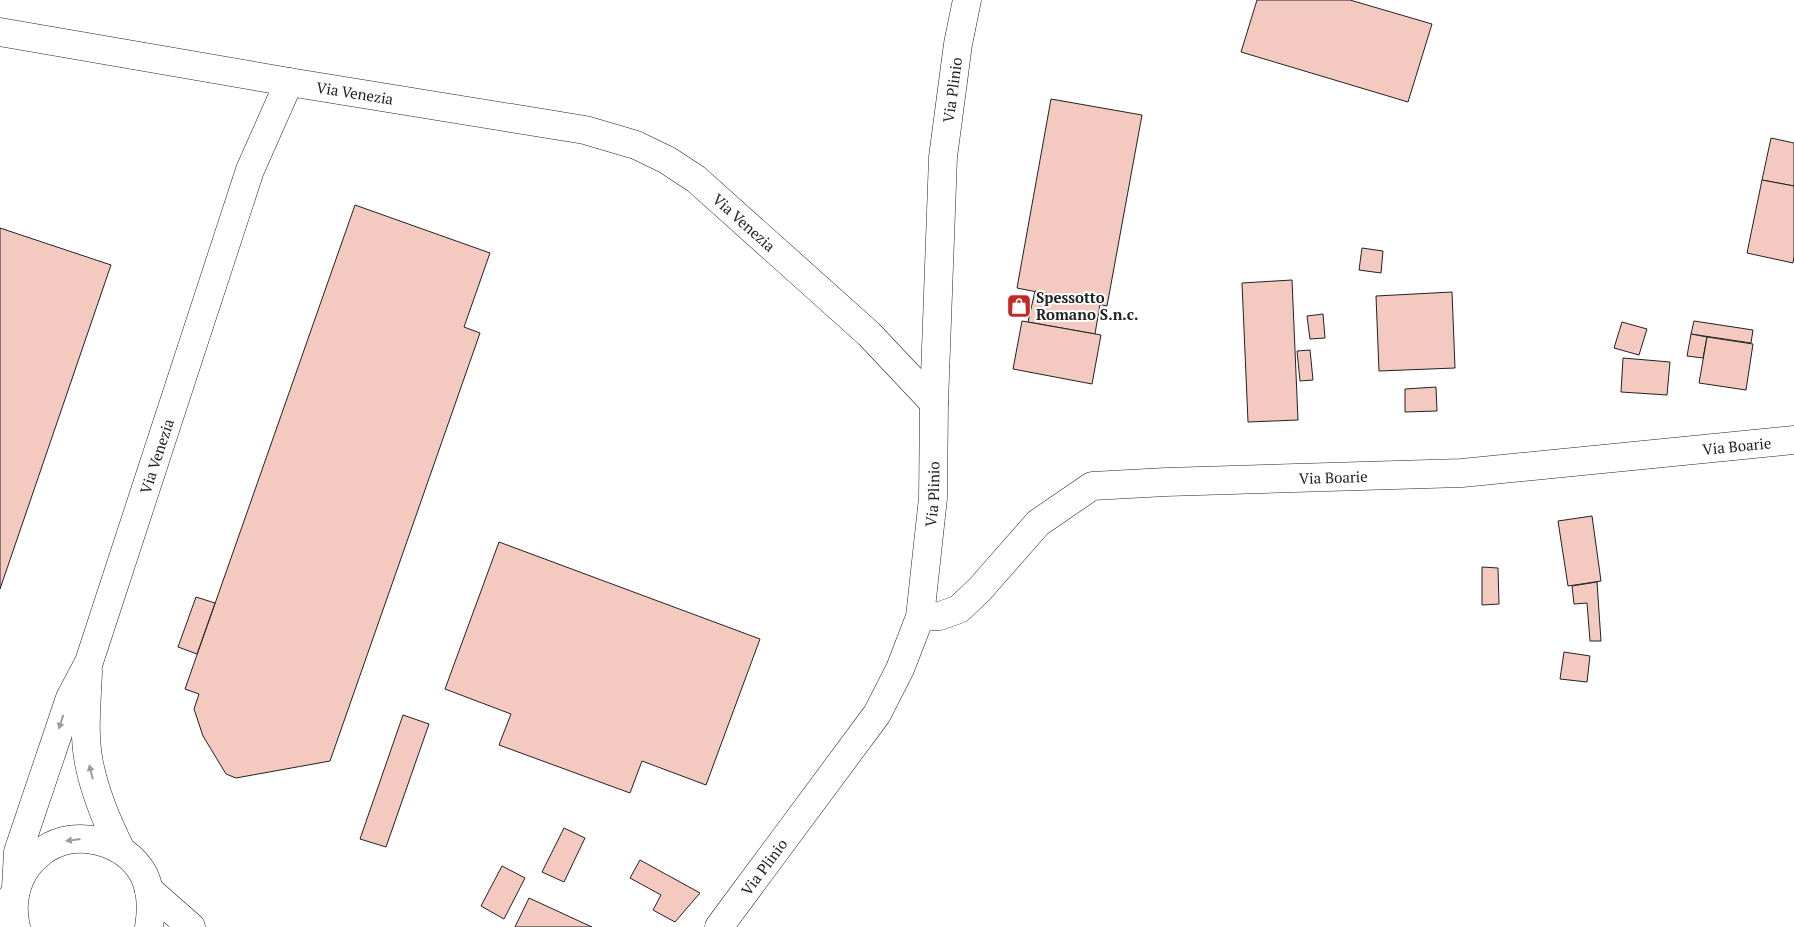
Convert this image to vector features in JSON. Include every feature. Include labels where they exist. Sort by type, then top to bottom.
[{"type":"street","name":"Via Plinio","points":[[719,927],[876,714],[900,669],[920,617],[932,498],[943,157],[958,44],[966,0]]},
{"type":"street","points":[[0,32],[289,82]]},
{"type":"street","name":"Via Venezia","points":[[16,927],[10,899],[18,852],[70,698],[88,662],[250,170],[289,82],[585,130],[636,145],[667,160],[696,179],[869,334],[934,403]]},
{"type":"street","name":"Via Boarie","points":[[920,617],[940,616],[959,609],[980,589],[1038,523],[1092,486],[1462,474],[1794,440]]},
{"type":"street","name":"Via Venezia","points":[[88,662],[86,726],[89,762],[98,799],[120,850]]},
{"type":"street","points":[[10,899],[23,871],[35,857],[50,846],[67,840],[86,838],[104,842],[120,850],[133,861],[143,874],[149,890],[152,910],[149,927]]},
{"type":"street","points":[[149,890],[191,927]]},
{"type":"building","points":[[1257,0],[1350,0],[1432,24],[1408,102],[1241,52]]},
{"type":"building","points":[[1051,99],[1142,115],[1107,306],[1017,288]]},
{"type":"building","points":[[1771,138],[1794,143],[1794,186],[1762,180]]},
{"type":"building","points":[[1762,180],[1794,186],[1793,263],[1747,253]]},
{"type":"building","points":[[355,205],[490,253],[464,327],[480,333],[330,761],[236,778],[226,774],[203,736],[194,709],[199,694],[185,689]]},
{"type":"building","points":[[0,228],[111,265],[0,589]]},
{"type":"building","points":[[1362,248],[1383,251],[1381,273],[1359,270]]},
{"type":"building","points":[[1292,280],[1298,420],[1248,422],[1242,283]]},
{"type":"building","points":[[1035,291],[1100,304],[1095,334],[1028,322]]},
{"type":"building","points":[[1452,292],[1455,368],[1379,371],[1376,296]]},
{"type":"building","points":[[1323,314],[1325,338],[1310,339],[1307,316]]},
{"type":"building","points":[[1022,321],[1101,335],[1092,384],[1013,369]]},
{"type":"building","points":[[1694,321],[1753,330],[1751,343],[1691,334]]},
{"type":"building","points":[[1622,322],[1647,329],[1639,355],[1614,348]]},
{"type":"building","points":[[1691,334],[1707,337],[1703,358],[1687,356]]},
{"type":"building","points":[[1707,337],[1753,344],[1746,390],[1699,383]]},
{"type":"building","points":[[1310,350],[1313,380],[1300,381],[1297,351]]},
{"type":"building","points":[[1623,358],[1670,362],[1667,395],[1621,392]]},
{"type":"building","points":[[1436,387],[1437,411],[1405,412],[1405,389]]},
{"type":"building","points":[[1592,516],[1601,581],[1568,586],[1558,521]]},
{"type":"building","points":[[499,542],[760,639],[706,785],[642,761],[630,793],[499,745],[511,714],[445,689]]},
{"type":"building","points":[[1482,567],[1498,568],[1499,604],[1482,605]]},
{"type":"building","points":[[1597,582],[1601,641],[1590,641],[1587,603],[1574,604],[1572,586]]},
{"type":"building","points":[[196,597],[215,603],[197,654],[178,647]]},
{"type":"building","points":[[1564,652],[1590,656],[1587,682],[1560,679]]},
{"type":"building","points":[[403,715],[429,724],[386,847],[360,839]]},
{"type":"building","points":[[564,828],[585,838],[564,882],[542,872]]},
{"type":"building","points":[[640,860],[700,893],[675,922],[653,910],[661,895],[630,878]]},
{"type":"building","points":[[502,866],[525,878],[504,919],[481,906]]},
{"type":"building","points":[[529,898],[592,927],[515,927]]},
{"type":"place","name":"Spessotto Romano S.n.c.","points":[[1019,306]]}]
